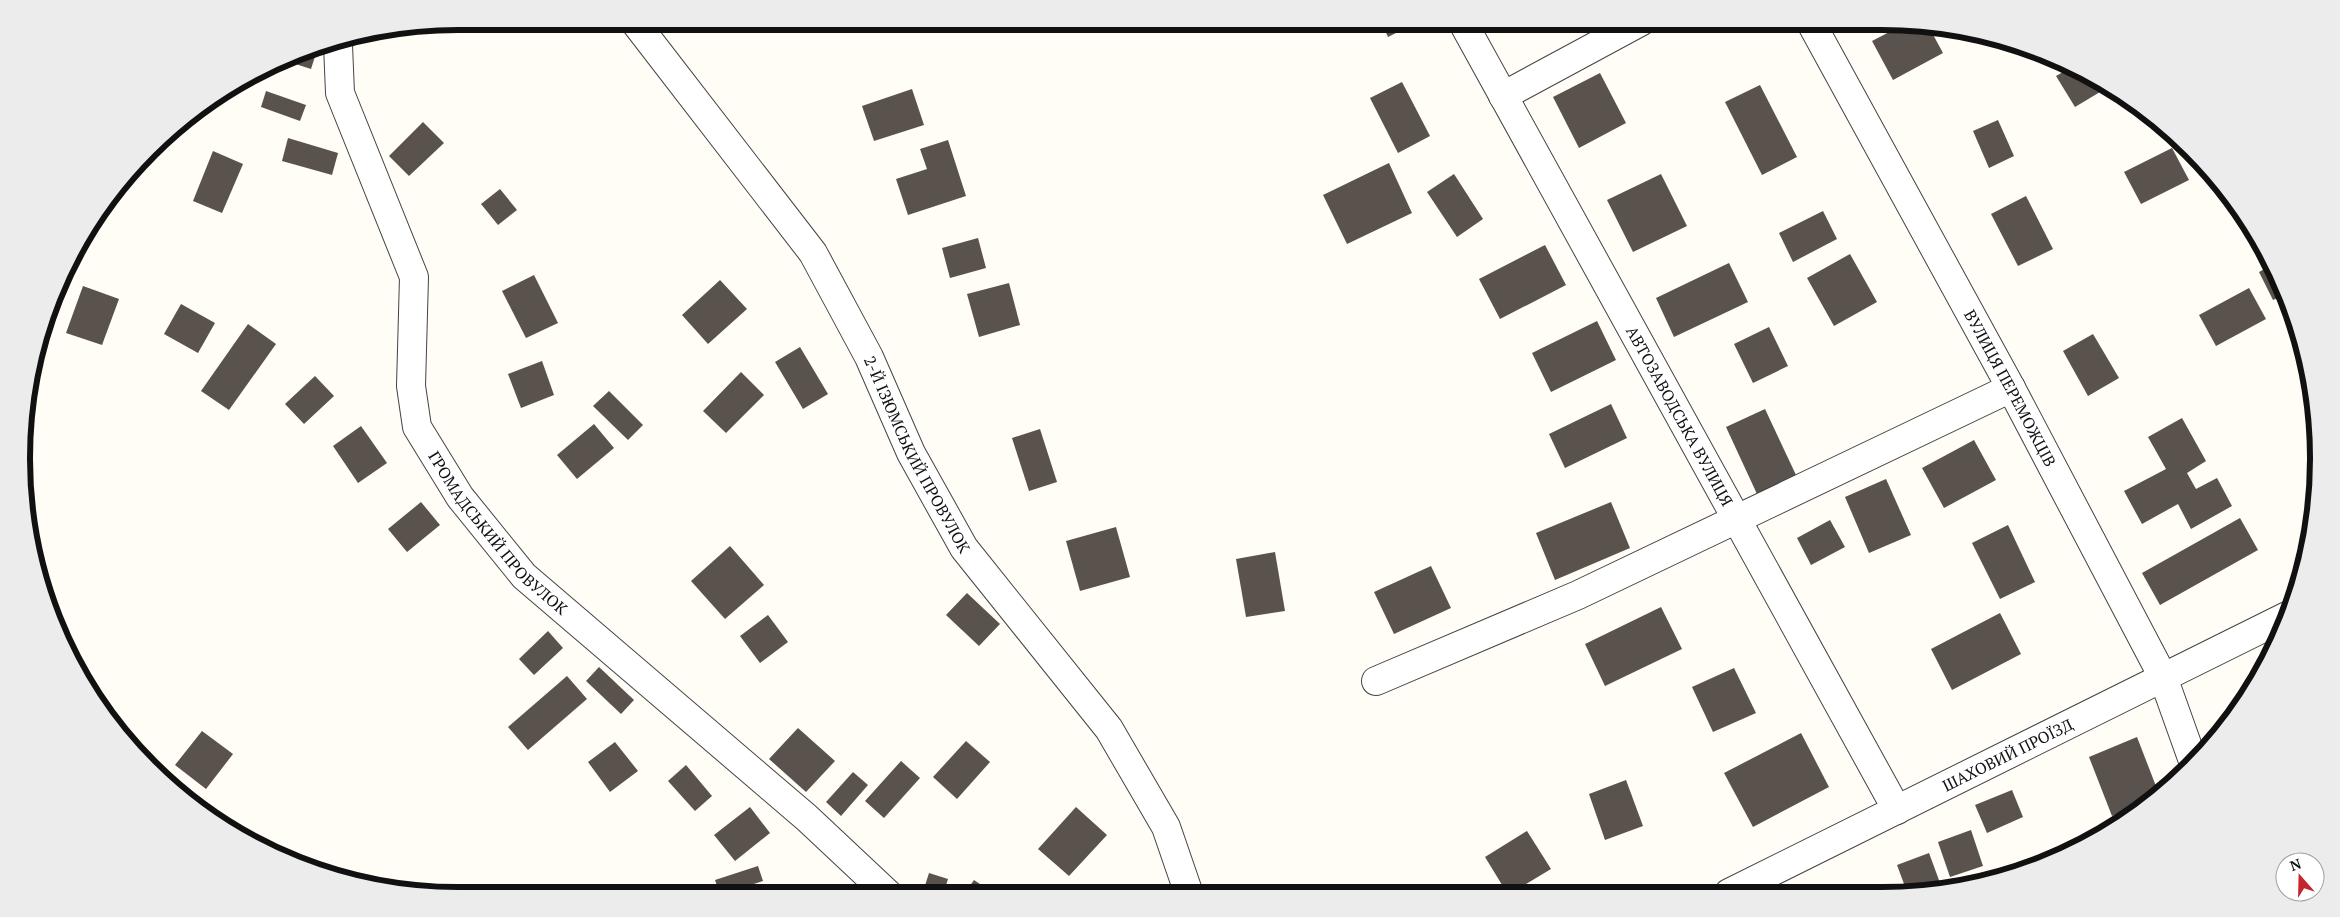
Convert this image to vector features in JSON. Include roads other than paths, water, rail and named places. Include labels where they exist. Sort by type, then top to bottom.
[{"type":"street","name":"2-Й ІЗЮМСЬКИЙ ПРОВУЛОК","points":[[641,30],[813,253],[869,357],[911,453],[964,548],[1109,729],[1166,826],[1187,887]]},
{"type":"street","name":"АВТОЗАВОДСЬКА ВУЛИЦЯ","points":[[1467,30],[1897,810]]},
{"type":"street","points":[[1503,96],[1625,30]]},
{"type":"street","name":"ВУЛИЦЯ ПЕРЕМОЖЦІВ","points":[[1815,30],[2012,388],[2164,677],[2191,754]]},
{"type":"street","name":"ГРОМАДСЬКИЙ ПРОВУЛОК","points":[[339,48],[340,93],[414,277],[411,386],[417,427],[460,497],[524,576],[807,818],[881,887]]},
{"type":"street","points":[[1376,681],[1578,595],[2012,388]]},
{"type":"street","name":"ШАХОВИЙ ПРОЇЗД","points":[[1739,887],[2277,621]]}]
